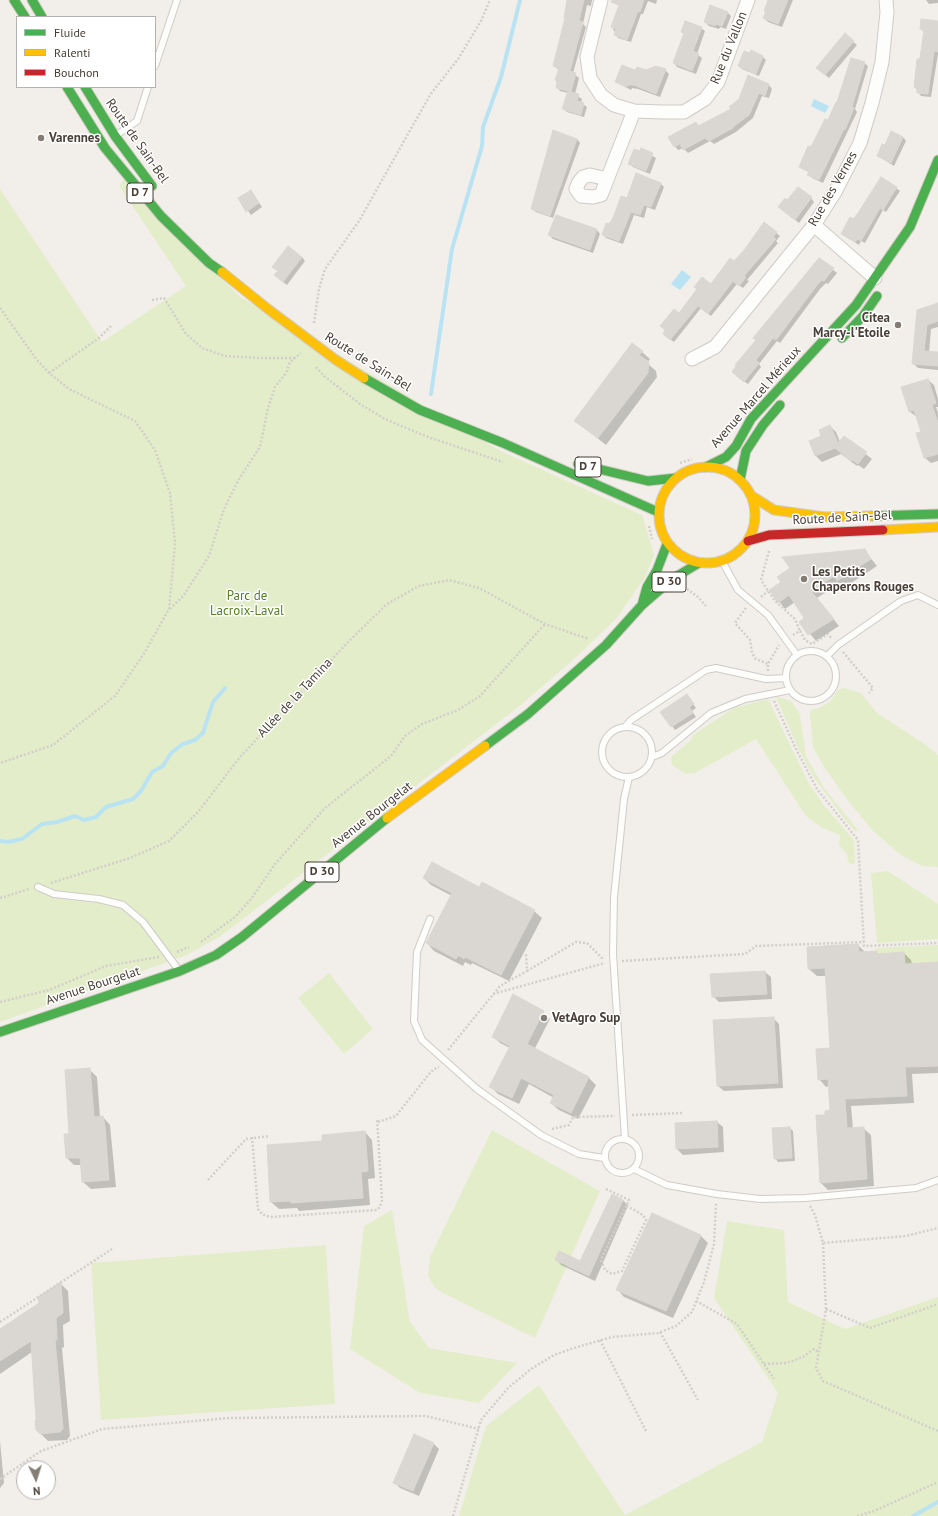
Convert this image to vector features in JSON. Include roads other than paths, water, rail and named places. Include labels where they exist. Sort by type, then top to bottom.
[{"type":"main road","points":[[14,0],[24,16]]},
{"type":"main road","points":[[32,0],[41,16]]},
{"type":"main road","name":"Route de Sain-Bel","points":[[69,88],[105,148],[136,188],[161,216],[209,263],[234,280],[305,337],[368,381],[420,410],[502,443],[658,512]]},
{"type":"main road","name":"Route de Sain-Bel","points":[[86,88],[115,136],[156,192]]},
{"type":"main road","name":"Avenue Marcel Mérieux","points":[[706,466],[726,457],[736,446],[751,419],[856,305],[910,227],[938,160]]},
{"type":"main road","name":"Route de Sain-Bel","points":[[184,225],[214,255],[234,280]]},
{"type":"main road","points":[[836,344],[863,316],[880,290]]},
{"type":"main road","name":"Avenue Marcel Mérieux","points":[[740,480],[746,451],[763,425],[784,399]]},
{"type":"main road","name":"Route de Sain-Bel","points":[[502,443],[557,457]]},
{"type":"main road","name":"D 7","points":[[571,461],[599,470],[648,481],[676,478]]},
{"type":"main road","points":[[706,466],[730,472],[740,480],[752,496],[755,511],[754,527],[748,541],[737,553],[722,561],[699,563],[687,560],[676,553],[667,544],[661,532],[658,512],[661,499],[667,487],[676,478],[690,470],[706,466]]},
{"type":"main road","name":"Route de Sain-Bel","points":[[752,496],[774,510],[825,517],[938,514]]},
{"type":"main road","name":"Route de Sain-Bel","points":[[748,541],[769,535],[938,527]]},
{"type":"main road","name":"Avenue Bourgelat","points":[[642,605],[647,587],[657,570],[667,544]]},
{"type":"main road","name":"Avenue Bourgelat","points":[[0,1032],[180,971],[216,955],[242,937],[382,822],[528,714],[606,645],[642,605],[672,579],[699,563]]},
{"type":"street","name":"Rue du Vallon","points":[[601,0],[587,57],[590,78],[601,95],[614,105],[634,111],[684,112],[705,99],[718,82],[748,0]]},
{"type":"street","name":"Rue des Vernes","points":[[692,359],[715,347],[814,225],[835,192],[860,143],[882,62],[887,12],[886,0]]},
{"type":"street","points":[[607,179],[634,111]]},
{"type":"street","points":[[814,225],[875,278]]},
{"type":"lane","points":[[156,63],[177,0]]},
{"type":"lane","points":[[115,136],[137,121],[148,88]]},
{"type":"lane","points":[[722,561],[738,590],[768,615],[797,655]]},
{"type":"lane","points":[[827,656],[838,645],[901,601],[918,596],[938,605]]},
{"type":"lane","points":[[812,651],[827,656],[832,661],[837,675],[836,682],[828,695],[814,701],[800,699],[790,690],[786,678],[788,665],[797,655],[812,651]]},
{"type":"lane","points":[[626,727],[631,720],[706,670],[716,668],[769,679],[786,678]]},
{"type":"lane","points":[[652,757],[662,753],[711,713],[745,700],[770,693],[790,690]]},
{"type":"lane","points":[[626,727],[640,731],[646,735],[650,742],[652,757],[644,771],[629,777],[620,776],[612,772],[606,766],[602,749],[610,734],[617,729],[626,727]]},
{"type":"lane","points":[[625,1139],[613,961],[614,897],[624,799],[629,777]]},
{"type":"lane","points":[[38,887],[54,894],[99,899],[122,905],[143,922],[180,971]]},
{"type":"lane","points":[[430,919],[417,952],[414,1021],[422,1040],[443,1057],[477,1089],[541,1135],[579,1154],[604,1158]]},
{"type":"lane","points":[[625,1139],[634,1144],[637,1149],[639,1159],[634,1169],[624,1174],[613,1172],[605,1163],[604,1158],[606,1147],[614,1140],[625,1139]]},
{"type":"lane","points":[[634,1169],[667,1185],[717,1194],[760,1199],[805,1198],[916,1188],[938,1180]]},
{"type":"water","points":[[814,99],[829,106],[825,113],[811,106]]},
{"type":"water","points":[[682,270],[691,277],[680,290],[671,284]]},
{"type":"waterway","points":[[431,394],[452,249],[482,146],[483,127],[501,77],[520,0]]},
{"type":"waterway","points":[[0,841],[8,842],[22,839],[42,824],[57,822],[75,816],[84,820],[96,817],[106,807],[133,799],[141,791],[152,772],[163,766],[171,753],[183,744],[195,740],[203,733],[213,702],[225,688]]},
{"type":"waterway","points":[[913,1516],[938,1502]]},
{"type":"place","name":"Varennes","points":[[41,138]]},
{"type":"place","name":"Citea Marcy-l'Etoile","points":[[898,325]]},
{"type":"place","name":"Les Petits Chaperons Rouges","points":[[804,579]]},
{"type":"place","name":"VetAgro Sup","points":[[544,1018]]},
{"type":"park label","name":"Parc de Lacroix-Laval","points":[[247,604]]}]
